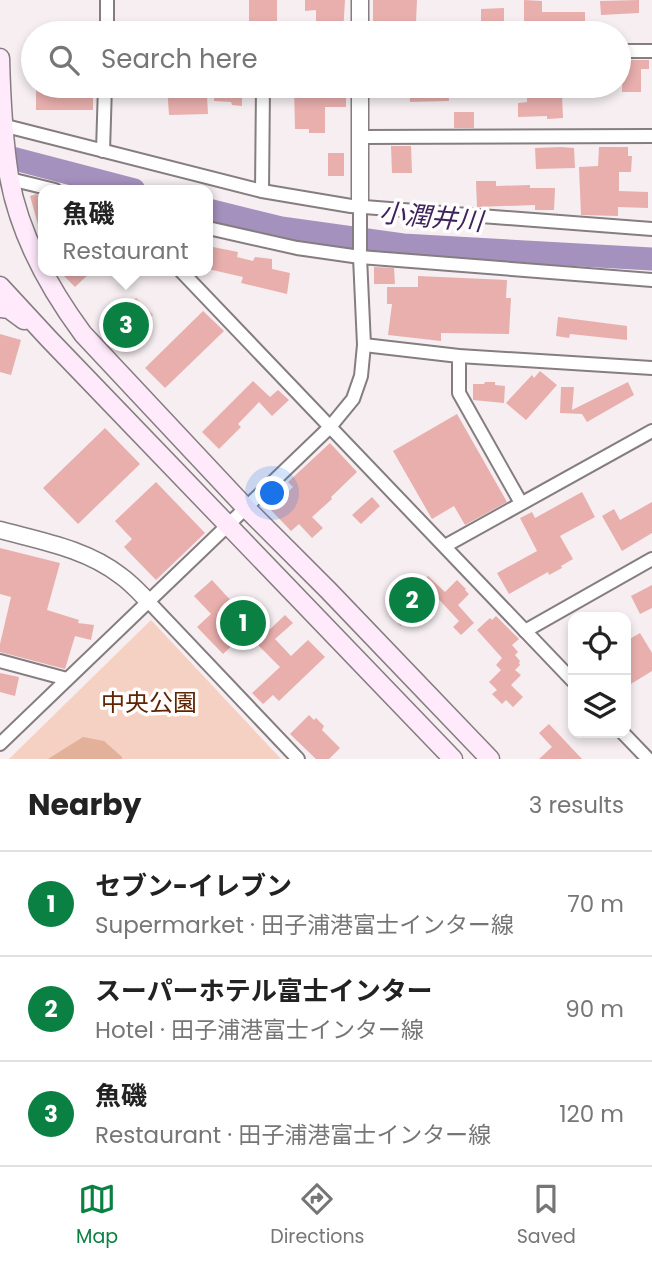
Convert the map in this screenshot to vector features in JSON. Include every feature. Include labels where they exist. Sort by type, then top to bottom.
[{"type":"main road","points":[[0,58],[2,125],[9,179],[23,226],[38,263]]},
{"type":"main road","points":[[46,276],[83,334],[246,508],[490,759]]},
{"type":"main road","points":[[0,286],[453,759]]},
{"type":"main road","points":[[0,307],[9,309],[49,339]]},
{"type":"street","points":[[107,0],[107,21]]},
{"type":"street","points":[[360,0],[360,21]]},
{"type":"street","points":[[631,51],[652,51]]},
{"type":"street","points":[[103,151],[105,98]]},
{"type":"street","points":[[262,191],[264,98]]},
{"type":"street","points":[[0,744],[330,427],[353,399],[362,376],[364,345],[360,257],[360,98]]},
{"type":"street","points":[[2,125],[262,191],[360,207],[652,229]]},
{"type":"street","points":[[360,137],[652,136]]},
{"type":"street","points":[[9,179],[38,186]]},
{"type":"street","points":[[213,229],[297,248],[360,257],[652,280]]},
{"type":"street","points":[[186,276],[568,676]]},
{"type":"street","points":[[364,345],[459,356],[652,368]]},
{"type":"street","points":[[459,356],[459,393],[521,503]]},
{"type":"street","points":[[445,546],[652,431]]},
{"type":"street","points":[[0,530],[78,551],[122,576],[298,759]]},
{"type":"street","points":[[525,631],[652,559]]},
{"type":"street","points":[[0,661],[67,679]]},
{"type":"street","points":[[628,738],[648,759]]},
{"type":"green space","name":"中央公園","points":[[151,620],[281,759],[9,759]]},
{"type":"shaded area","points":[[83,737],[104,741],[122,759],[48,759]]},
{"type":"building","points":[[249,0],[277,0],[277,21],[249,21]]},
{"type":"building","points":[[305,0],[345,0],[344,21],[316,21],[316,10],[305,11]]},
{"type":"building","points":[[373,0],[417,0],[416,21],[373,21]]},
{"type":"building","points":[[524,0],[542,1],[542,12],[585,12],[585,21],[524,21]]},
{"type":"building","points":[[639,0],[639,13],[601,15],[600,1]]},
{"type":"building","points":[[504,8],[504,21],[481,21],[481,9]]},
{"type":"building","points":[[631,60],[649,60],[649,69],[641,69],[641,92],[631,92]]},
{"type":"building","points":[[36,98],[93,98],[93,110],[36,110]]},
{"type":"building","points":[[168,98],[207,98],[208,114],[169,115]]},
{"type":"building","points":[[214,98],[242,98],[242,106],[232,105],[231,102],[214,101]]},
{"type":"building","points":[[294,98],[346,98],[346,107],[325,107],[325,133],[309,133],[309,129],[295,129]]},
{"type":"building","points":[[410,98],[449,98],[449,101],[410,102]]},
{"type":"building","points":[[527,98],[562,98],[563,118],[518,117],[518,103],[527,102]]},
{"type":"building","points":[[454,112],[474,112],[474,128],[454,128]]},
{"type":"building","points":[[391,146],[411,146],[412,173],[392,173]]},
{"type":"building","points":[[599,147],[628,147],[628,156],[632,156],[631,172],[619,172],[619,191],[648,192],[648,208],[618,207],[618,216],[581,215],[579,167],[598,166]]},
{"type":"building","points":[[535,148],[574,148],[575,168],[536,169]]},
{"type":"building","points":[[328,153],[344,153],[344,176],[328,176]]},
{"type":"building","points":[[476,181],[496,181],[496,186],[530,185],[530,188],[555,188],[554,210],[535,210],[535,205],[477,207]]},
{"type":"building","points":[[38,195],[38,224],[30,196]]},
{"type":"building","points":[[213,247],[238,252],[237,257],[253,261],[255,257],[272,259],[272,269],[290,273],[287,294],[241,283],[243,277],[213,270]]},
{"type":"building","points":[[374,267],[394,268],[395,284],[374,284]]},
{"type":"building","points":[[64,276],[87,276],[75,287]]},
{"type":"building","points":[[418,276],[507,280],[506,298],[511,298],[509,334],[441,333],[441,341],[388,335],[392,304],[387,304],[387,287],[418,287]]},
{"type":"building","points":[[136,298],[153,315],[118,348],[103,332]]},
{"type":"building","points":[[203,311],[224,331],[165,388],[145,368]]},
{"type":"building","points":[[558,317],[627,326],[627,340],[570,334],[569,338],[556,336]]},
{"type":"building","points":[[0,334],[21,340],[11,375],[0,372]]},
{"type":"building","points":[[540,371],[557,385],[526,420],[506,403],[532,375],[534,378]]},
{"type":"building","points":[[253,381],[270,397],[278,390],[289,400],[272,416],[259,402],[238,424],[241,427],[219,449],[202,432]]},
{"type":"building","points":[[485,382],[505,386],[504,403],[473,400],[473,384]]},
{"type":"building","points":[[628,382],[634,395],[587,422],[582,414],[560,413],[561,387],[574,387],[572,410]]},
{"type":"building","points":[[457,414],[507,502],[465,525],[454,506],[432,519],[393,451]]},
{"type":"building","points":[[105,428],[140,464],[78,524],[43,488]]},
{"type":"building","points":[[330,443],[357,472],[312,517],[323,528],[312,538],[299,524],[291,531],[270,509],[293,487],[288,482]]},
{"type":"building","points":[[156,482],[205,533],[156,580],[124,547],[132,539],[115,521]]},
{"type":"building","points":[[582,492],[595,517],[560,536],[573,559],[561,566],[562,568],[549,575],[548,572],[509,594],[497,573],[537,551],[520,518],[532,512],[535,518]]},
{"type":"building","points":[[372,497],[380,506],[361,524],[352,515]]},
{"type":"building","points":[[652,502],[652,533],[622,551],[602,516],[614,509],[620,520]]},
{"type":"building","points":[[0,548],[60,563],[47,610],[79,620],[78,623],[94,625],[91,640],[75,636],[65,669],[0,652],[11,597],[0,594]]},
{"type":"building","points":[[422,575],[425,579],[428,576],[445,592],[457,580],[466,589],[469,594],[458,605],[474,623],[461,635],[453,627],[459,621],[433,593],[401,626],[394,619],[397,616],[390,609]]},
{"type":"building","points":[[212,580],[266,633],[285,615],[293,623],[275,639],[291,656],[308,640],[325,657],[279,701],[273,695],[263,704],[252,693],[280,667],[253,640],[249,644],[242,636],[223,654],[197,627],[211,614],[194,596]]},
{"type":"building","points":[[652,585],[652,608],[640,614],[631,596]]},
{"type":"building","points":[[496,616],[519,639],[512,645],[518,652],[515,655],[520,661],[515,670],[521,675],[511,685],[523,697],[513,707],[506,700],[502,704],[492,694],[497,690],[489,682],[501,670],[496,665],[502,658],[477,630]]},
{"type":"building","points":[[640,633],[652,653],[652,671],[631,684],[631,675],[631,638]]},
{"type":"building","points":[[0,673],[19,677],[15,696],[0,692]]},
{"type":"building","points":[[309,715],[324,726],[322,730],[340,748],[329,759],[316,759],[290,734]]},
{"type":"building","points":[[549,724],[582,759],[539,759],[552,747],[539,733]]},
{"type":"waterway","name":"小潤井川","points":[[0,155],[115,185]]},
{"type":"waterway","name":"小潤井川","points":[[213,211],[281,228],[403,245],[652,259]]},
{"type":"place","name":"魚磯","points":[[126,325]]},
{"type":"place","name":"スーパーホテル富士インター","points":[[412,600]]},
{"type":"place","name":"セブン-イレブン","points":[[243,623]]}]
